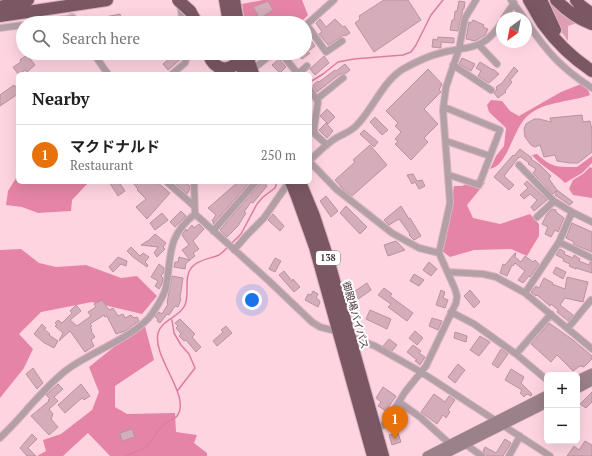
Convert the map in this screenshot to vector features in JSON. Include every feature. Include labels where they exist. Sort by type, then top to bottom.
[{"type":"highway","points":[[0,7],[28,0]]},
{"type":"highway","points":[[0,16],[107,0]]},
{"type":"highway","points":[[179,0],[193,16]]},
{"type":"highway","points":[[225,0],[228,16]]},
{"type":"highway","points":[[529,0],[543,24],[553,37],[575,58],[592,71]]},
{"type":"highway","points":[[541,0],[564,47]]},
{"type":"highway","points":[[556,0],[567,11],[592,24]]},
{"type":"highway","points":[[576,0],[592,14]]},
{"type":"highway","points":[[234,4],[236,16]]},
{"type":"highway","points":[[208,60],[213,72]]},
{"type":"highway","points":[[211,60],[221,68],[228,68],[234,65],[238,60]]},
{"type":"highway","points":[[244,60],[250,72]]},
{"type":"highway","name":"御殿場バイパス","points":[[291,184],[315,247],[376,430],[382,456]]},
{"type":"highway","name":"御殿場バイパス","points":[[301,184],[314,216],[328,259],[373,456]]},
{"type":"street","points":[[179,0],[182,16]]},
{"type":"street","points":[[312,20],[334,0]]},
{"type":"street","points":[[376,430],[385,424],[405,392],[426,366],[456,303],[457,296],[439,253],[450,203],[444,107],[446,87],[459,49],[465,18],[476,0]]},
{"type":"street","points":[[507,12],[512,2],[520,12]]},
{"type":"street","points":[[0,28],[16,26]]},
{"type":"street","points":[[312,159],[336,138],[350,132],[358,125],[390,81],[402,70],[425,58],[437,54],[479,45],[492,35],[496,30]]},
{"type":"street","points":[[532,30],[539,41],[558,62],[592,88]]},
{"type":"street","points":[[312,34],[326,52],[342,41]]},
{"type":"street","points":[[479,45],[497,64]]},
{"type":"street","points":[[98,60],[107,72]]},
{"type":"street","points":[[174,72],[185,63],[186,60]]},
{"type":"street","points":[[251,72],[265,60]]},
{"type":"street","points":[[287,60],[296,72]]},
{"type":"street","points":[[453,65],[491,90]]},
{"type":"street","points":[[300,72],[307,66]]},
{"type":"street","points":[[317,99],[343,78]]},
{"type":"street","points":[[312,92],[318,102],[314,129],[315,134],[327,145]]},
{"type":"street","points":[[444,107],[500,130],[479,184],[449,175]]},
{"type":"street","points":[[446,141],[490,156]]},
{"type":"street","points":[[312,163],[336,189],[392,233],[419,248],[439,253]]},
{"type":"street","points":[[519,165],[554,201],[592,222]]},
{"type":"street","points":[[169,184],[194,206]]},
{"type":"street","points":[[194,184],[195,214],[312,322],[320,327],[344,334],[375,346],[421,372],[550,456]]},
{"type":"street","points":[[213,231],[254,184]]},
{"type":"street","points":[[234,250],[264,218],[289,184]]},
{"type":"street","points":[[537,217],[554,201]]},
{"type":"street","points":[[525,293],[559,242],[572,212]]},
{"type":"street","points":[[0,438],[45,390],[67,370],[120,339],[148,319],[160,301],[165,288],[174,238],[177,232],[195,214]]},
{"type":"street","points":[[559,242],[592,258]]},
{"type":"street","points":[[448,272],[483,274],[496,277],[525,293],[592,349]]},
{"type":"street","points":[[568,328],[590,300]]},
{"type":"street","points":[[451,312],[474,324],[516,354],[544,377]]},
{"type":"street","points":[[516,354],[551,314]]},
{"type":"street","points":[[580,379],[592,373]]},
{"type":"street","points":[[580,387],[592,381]]},
{"type":"street","points":[[441,456],[465,444],[544,397]]},
{"type":"street","points":[[399,402],[420,417],[450,444]]},
{"type":"street","points":[[427,456],[450,444],[544,405]]},
{"type":"street","points":[[509,456],[520,436]]},
{"type":"street","points":[[465,444],[482,456]]},
{"type":"shaded area","points":[[263,0],[302,0],[308,15],[244,16],[242,4]]},
{"type":"shaded area","points":[[544,0],[551,0],[577,23],[568,26],[568,41],[552,19]]},
{"type":"shaded area","points":[[581,84],[588,90],[590,95],[545,106],[531,113],[522,123],[508,151],[500,163],[490,169],[496,156],[504,146],[506,128],[489,112],[487,105],[491,100],[502,101],[510,111],[519,116],[561,92]]},
{"type":"shaded area","points":[[537,154],[547,162],[560,167],[577,167],[592,156],[592,163],[582,173],[565,183],[532,155]]},
{"type":"shaded area","points":[[590,167],[592,168],[592,198],[573,195],[569,189],[573,180],[583,174]]},
{"type":"shaded area","points":[[16,178],[16,184],[87,184],[72,200],[71,211],[38,213],[22,207],[6,205],[8,191]]},
{"type":"shaded area","points":[[477,179],[485,183],[467,205],[473,218],[500,224],[530,214],[539,224],[539,236],[527,256],[511,249],[474,250],[450,257],[442,251],[446,239],[454,186],[462,186]]},
{"type":"shaded area","points":[[21,249],[39,263],[56,267],[86,265],[121,278],[137,276],[157,296],[142,314],[92,302],[41,312],[19,334],[33,349],[24,368],[0,398],[0,250]]},
{"type":"shaded area","points":[[144,323],[154,360],[115,386],[115,407],[127,414],[175,413],[176,432],[197,435],[194,443],[207,453],[207,456],[110,456],[88,433],[63,456],[37,456],[46,451],[43,440],[61,434],[92,410],[99,392],[89,367]]},
{"type":"building","points":[[384,0],[408,0],[421,20],[374,52],[355,23],[360,19],[359,16]]},
{"type":"building","points":[[268,1],[273,10],[264,16],[256,16],[258,15],[253,7]]},
{"type":"building","points":[[459,1],[465,2],[458,31],[450,30],[452,20],[454,20],[455,11],[457,11]]},
{"type":"building","points":[[120,14],[120,16],[110,16]]},
{"type":"building","points":[[320,19],[326,27],[335,19],[343,27],[345,26],[350,33],[328,45],[319,34],[322,32],[316,23]]},
{"type":"building","points":[[473,20],[484,25],[483,27],[488,29],[485,35],[475,41],[466,39],[469,22],[471,23]]},
{"type":"building","points":[[438,37],[454,38],[454,43],[441,42],[441,48],[432,47],[433,39],[437,40]]},
{"type":"building","points":[[324,56],[329,63],[315,75],[310,69]]},
{"type":"building","points":[[462,58],[475,64],[471,71],[459,64]]},
{"type":"building","points":[[20,60],[31,60],[35,65],[27,72],[26,70],[17,72],[13,67],[21,62]]},
{"type":"building","points":[[168,60],[180,60],[168,70],[163,64]]},
{"type":"building","points":[[280,60],[286,67],[279,72],[272,65]]},
{"type":"building","points":[[480,62],[499,74],[489,83],[478,76],[481,71],[476,68]]},
{"type":"building","points":[[345,64],[350,70],[345,74],[340,74],[317,92],[313,85]]},
{"type":"building","points":[[514,67],[518,71],[510,80],[512,82],[505,91],[506,92],[498,98],[494,93],[497,89],[496,87],[502,83]]},
{"type":"building","points":[[428,69],[442,84],[439,90],[441,92],[424,109],[438,124],[424,138],[428,142],[411,160],[395,144],[398,142],[395,139],[401,132],[395,126],[398,123],[386,111]]},
{"type":"building","points":[[14,85],[16,86],[16,95],[0,106],[0,95]]},
{"type":"building","points":[[327,109],[335,117],[328,124],[320,116]]},
{"type":"building","points":[[582,115],[583,122],[590,121],[592,130],[592,152],[578,163],[557,161],[555,155],[544,157],[540,145],[535,147],[531,145],[525,137],[524,129],[526,124],[534,119],[551,122],[550,118]]},
{"type":"building","points":[[375,117],[388,130],[382,135],[370,122]]},
{"type":"building","points":[[326,123],[333,131],[327,138],[319,130]]},
{"type":"building","points":[[364,130],[378,142],[374,147],[360,134]]},
{"type":"building","points":[[370,145],[387,165],[352,196],[335,180],[355,162],[353,160]]},
{"type":"building","points":[[520,149],[551,176],[549,179],[557,190],[553,194],[533,173],[536,169],[521,157],[519,157],[504,176],[514,185],[509,190],[494,177]]},
{"type":"building","points":[[413,174],[417,181],[422,180],[425,186],[419,189],[415,182],[412,184],[407,175]]},
{"type":"building","points":[[527,181],[547,200],[534,211],[531,207],[537,200],[530,194],[524,199],[520,195],[528,188],[524,184]]},
{"type":"building","points":[[110,184],[120,184],[125,191],[118,196]]},
{"type":"building","points":[[134,184],[159,184],[170,193],[147,219],[136,207],[146,199],[137,190],[138,189]]},
{"type":"building","points":[[176,184],[186,184],[190,186],[187,194]]},
{"type":"building","points":[[236,184],[248,184],[213,224],[214,222],[212,221],[216,215],[208,208]]},
{"type":"building","points":[[266,184],[267,186],[253,203],[251,202],[244,212],[246,213],[238,226],[227,237],[220,230],[259,185]]},
{"type":"building","points":[[557,190],[573,202],[570,205],[555,195]]},
{"type":"building","points":[[326,196],[338,211],[331,217],[320,201]]},
{"type":"building","points":[[346,206],[367,227],[360,234],[340,213]]},
{"type":"building","points":[[401,206],[421,236],[414,240],[399,219],[389,225],[384,220]]},
{"type":"building","points":[[552,209],[556,210],[556,212],[564,218],[558,232],[555,230],[551,237],[545,234],[548,227],[542,224],[547,214]]},
{"type":"building","points":[[181,211],[186,216],[175,227],[170,222]]},
{"type":"building","points":[[162,213],[168,220],[155,230],[150,223]]},
{"type":"building","points":[[273,214],[284,226],[280,231],[268,220]]},
{"type":"building","points":[[572,223],[592,232],[592,252],[573,244],[574,242],[566,238]]},
{"type":"building","points":[[199,224],[204,229],[193,241],[199,249],[193,253],[195,256],[190,260],[182,250],[189,245],[182,235],[186,229],[187,231],[192,225],[194,228]]},
{"type":"building","points":[[155,234],[166,243],[163,247],[165,249],[157,257],[154,253],[158,247],[141,245]]},
{"type":"building","points":[[396,241],[405,250],[388,256],[384,245]]},
{"type":"building","points":[[131,247],[140,256],[143,253],[149,257],[145,262],[148,265],[147,267],[127,251]]},
{"type":"building","points":[[560,249],[565,252],[564,254],[573,258],[574,255],[580,259],[579,261],[589,265],[590,262],[592,262],[592,273],[569,266],[570,264],[563,261],[564,259],[556,255]]},
{"type":"building","points":[[515,253],[515,257],[521,262],[525,256],[533,262],[535,260],[539,264],[530,277],[529,276],[523,283],[518,280],[525,271],[515,263],[513,266],[512,265],[507,276],[500,273],[503,264],[505,265]]},
{"type":"building","points":[[118,257],[127,261],[126,266],[121,264],[113,272],[109,267]]},
{"type":"building","points":[[179,257],[190,260],[186,263],[185,269],[174,267],[175,262],[178,262]]},
{"type":"building","points":[[275,258],[281,261],[275,272],[269,269]]},
{"type":"building","points":[[429,262],[437,269],[431,276],[423,270]]},
{"type":"building","points":[[159,264],[164,268],[164,272],[161,276],[163,278],[159,289],[155,286],[158,281],[151,277]]},
{"type":"building","points":[[556,267],[566,272],[563,279],[553,273]]},
{"type":"building","points":[[284,271],[292,281],[293,279],[300,287],[294,292],[279,275]]},
{"type":"building","points":[[414,274],[424,280],[419,286],[410,281]]},
{"type":"building","points":[[172,276],[183,278],[181,299],[178,307],[175,306],[169,315],[167,314],[160,323],[155,317],[159,312],[162,314],[168,304]]},
{"type":"building","points":[[567,277],[588,282],[583,302],[565,298],[560,305],[573,315],[568,321],[557,312],[558,310],[551,304],[550,306],[531,292],[536,286],[539,288],[544,278],[553,283],[552,284],[565,289]]},
{"type":"building","points":[[367,283],[371,290],[357,300],[352,293]]},
{"type":"building","points":[[384,288],[392,294],[390,296],[413,313],[407,321],[388,307],[391,304],[378,295]]},
{"type":"building","points":[[441,290],[445,292],[443,298],[448,300],[445,308],[436,305]]},
{"type":"building","points":[[470,290],[480,302],[474,308],[464,296]]},
{"type":"building","points":[[313,291],[318,294],[316,298],[320,302],[318,307],[305,300],[308,294],[311,295]]},
{"type":"building","points":[[102,300],[109,310],[113,308],[118,316],[123,314],[125,318],[131,315],[134,318],[137,317],[139,321],[125,331],[116,334],[107,316],[105,317],[104,315],[90,324],[92,326],[90,327],[92,330],[91,331],[95,337],[91,340],[94,346],[85,352],[70,331],[59,341],[63,333],[55,326],[57,325],[55,323],[58,320],[62,323],[72,313],[70,311],[76,305],[81,311],[70,320],[77,326],[91,316],[88,312],[96,307],[94,304]]},
{"type":"building","points":[[370,310],[391,319],[387,329],[366,319]]},
{"type":"building","points":[[432,318],[442,321],[438,330],[429,326]]},
{"type":"building","points":[[180,319],[195,334],[192,337],[201,347],[196,352],[186,340],[184,341],[179,336],[181,334],[176,328],[178,326],[175,323]]},
{"type":"building","points":[[549,323],[592,356],[592,359],[584,367],[580,366],[573,371],[557,355],[551,362],[531,344]]},
{"type":"building","points":[[42,324],[46,328],[44,329],[50,334],[49,335],[58,341],[54,348],[43,342],[34,334]]},
{"type":"building","points":[[226,326],[232,333],[217,346],[213,341],[223,332],[221,330]]},
{"type":"building","points":[[415,331],[423,338],[417,345],[409,338]]},
{"type":"building","points":[[455,332],[467,336],[466,342],[454,338]]},
{"type":"building","points":[[480,336],[490,342],[479,356],[470,350]]},
{"type":"building","points":[[389,339],[397,345],[392,351],[383,346]]},
{"type":"building","points":[[413,345],[421,351],[419,353],[425,357],[420,365],[415,361],[417,360],[407,352]]},
{"type":"building","points":[[501,349],[508,354],[498,368],[492,364]]},
{"type":"building","points":[[458,364],[465,370],[455,383],[448,377]]},
{"type":"building","points":[[33,368],[43,383],[37,389],[26,374]]},
{"type":"building","points":[[511,369],[524,377],[521,383],[532,394],[531,396],[527,394],[524,397],[520,393],[522,390],[505,380]]},
{"type":"building","points":[[58,384],[63,389],[54,397],[58,401],[49,409],[53,414],[51,419],[58,427],[49,435],[31,416],[49,401],[48,400],[50,399],[46,395]]},
{"type":"building","points":[[81,384],[90,396],[84,400],[82,398],[65,413],[58,405]]},
{"type":"building","points":[[383,387],[396,396],[386,411],[378,406],[381,402],[376,398]]},
{"type":"building","points":[[592,392],[592,402],[586,408],[580,404]]},
{"type":"building","points":[[434,394],[445,402],[449,396],[455,400],[448,410],[450,412],[446,418],[443,415],[437,424],[421,412]]},
{"type":"building","points":[[132,429],[135,437],[122,441],[120,433]]},
{"type":"building","points":[[398,433],[401,442],[392,445],[389,435]]},
{"type":"building","points":[[32,434],[37,439],[28,448],[36,456],[27,456],[20,448]]},
{"type":"building","points":[[505,439],[511,443],[503,456],[486,456],[483,451],[485,447],[496,453]]},
{"type":"building","points":[[585,441],[592,445],[592,456],[567,456],[574,446],[579,450]]},
{"type":"waterway","points":[[312,81],[338,62],[354,59],[403,55],[411,52],[431,15],[443,0]]},
{"type":"waterway","points":[[231,244],[241,234],[257,204],[263,197],[275,188],[276,184]]},
{"type":"waterway","points":[[126,456],[146,447],[160,428],[165,423],[177,416],[180,408],[180,398],[165,365],[158,343],[158,333],[160,328],[179,313],[185,305],[187,296],[187,281],[189,271],[192,267],[201,261],[219,255],[228,247]]},
{"type":"waterway","points":[[172,320],[174,333],[181,345],[189,354],[195,368],[178,390]]},
{"type":"tunnel","points":[[71,4],[72,14]]},
{"type":"place","name":"マクドナルド","points":[[395,439]]}]
